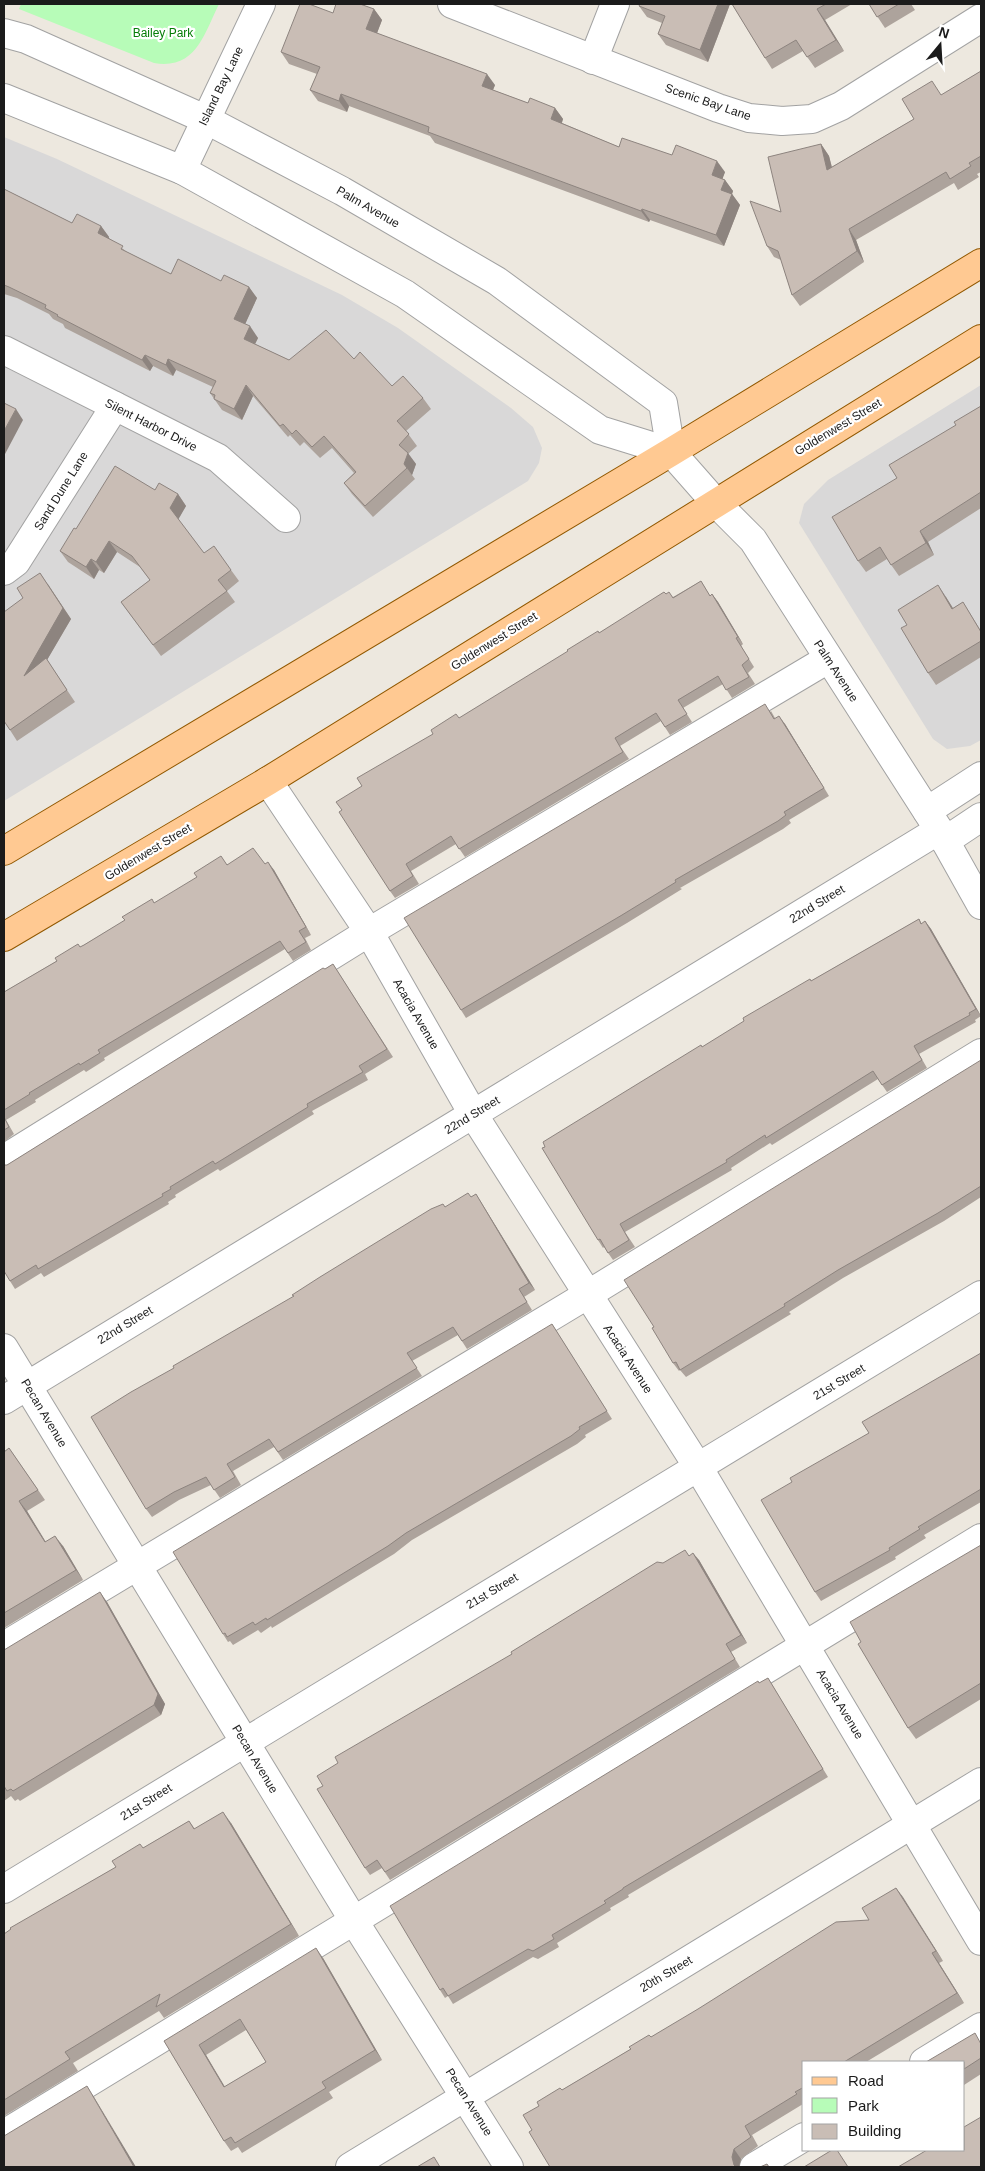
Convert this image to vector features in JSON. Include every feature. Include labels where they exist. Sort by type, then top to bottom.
[{"type":"main road","points":[[4,852],[671,452],[981,263]]},
{"type":"main road","name":"Goldenwest Street","points":[[4,937],[268,781],[715,502],[981,339]]},
{"type":"street","name":"Island Bay Lane","points":[[182,170],[261,4]]},
{"type":"street","name":"Scenic Bay Lane","points":[[452,4],[593,60],[750,118],[782,121],[812,119],[841,106],[981,18]]},
{"type":"street","points":[[593,60],[615,4]]},
{"type":"street","name":"Palm Avenue","points":[[4,33],[26,39],[205,119],[342,191],[498,281],[663,403],[671,452],[715,502],[753,540],[937,827],[981,905]]},
{"type":"street","points":[[4,98],[182,170],[405,294],[600,430],[671,452]]},
{"type":"street","name":"Silent Harbor Drive","points":[[4,350],[218,458],[286,518]]},
{"type":"street","name":"Sand Dune Lane","points":[[4,571],[16,562],[115,406]]},
{"type":"street","points":[[4,1159],[369,932],[828,659]]},
{"type":"street","points":[[937,827],[981,776]]},
{"type":"street","name":"Acacia Avenue","points":[[268,781],[369,932],[473,1114],[698,1467],[981,1941]]},
{"type":"street","points":[[937,827],[981,817]]},
{"type":"street","name":"22nd Street","points":[[4,1400],[473,1114],[937,827]]},
{"type":"street","points":[[4,1646],[588,1295],[981,1052]]},
{"type":"street","name":"21st Street","points":[[4,1889],[244,1741],[981,1295]]},
{"type":"street","name":"Pecan Avenue","points":[[4,1348],[354,1921],[509,2167]]},
{"type":"street","points":[[4,2134],[981,1538]]},
{"type":"street","name":"20th Street","points":[[350,2167],[981,1782]]},
{"type":"street","points":[[926,2061],[981,2027]]},
{"type":"street","points":[[754,2167],[802,2138]]},
{"type":"shaded area","points":[[4,137],[57,159],[342,295],[398,328],[511,408],[533,427],[542,448],[539,463],[528,481],[4,801]]},
{"type":"shaded area","points":[[981,385],[981,740],[970,746],[947,749],[933,739],[799,523],[804,504],[828,480]]},
{"type":"green space","name":"Bailey Park","points":[[21,4],[219,4],[197,47],[180,61],[168,64],[154,63],[19,9]]},
{"type":"building","points":[[300,4],[309,4],[333,13],[336,4],[360,4],[374,9],[366,29],[487,74],[482,86],[528,103],[530,98],[555,108],[551,119],[619,147],[622,138],[672,155],[676,145],[717,161],[712,175],[725,180],[721,190],[732,194],[716,235],[642,209],[641,211],[428,132],[429,127],[341,94],[339,101],[310,90],[320,67],[281,52]]},
{"type":"building","points":[[640,4],[718,4],[700,50],[658,34],[665,16],[639,6]]},
{"type":"building","points":[[732,4],[826,4],[817,9],[836,40],[807,57],[796,40],[765,58]]},
{"type":"building","points":[[869,4],[899,4],[877,17]]},
{"type":"building","points":[[981,71],[981,156],[969,163],[971,166],[950,179],[946,172],[849,229],[857,251],[792,295],[778,251],[767,246],[750,201],[781,212],[768,157],[821,144],[827,170],[914,119],[902,99],[932,81],[941,95]]},
{"type":"building","points":[[4,189],[72,223],[77,214],[101,226],[98,233],[123,246],[121,249],[171,274],[178,259],[221,281],[224,275],[249,287],[234,319],[250,326],[244,339],[289,360],[326,330],[354,359],[360,352],[392,386],[403,376],[423,398],[397,421],[409,434],[399,445],[408,453],[404,464],[407,468],[365,506],[344,483],[356,472],[324,436],[312,447],[296,430],[292,434],[283,424],[280,426],[246,385],[234,409],[214,399],[215,395],[210,393],[216,381],[168,359],[166,365],[145,355],[142,360],[57,316],[45,308],[46,305],[4,285]]},
{"type":"building","points":[[4,403],[16,409],[4,431]]},
{"type":"building","points":[[981,406],[981,492],[920,531],[926,543],[891,565],[880,547],[858,561],[832,517],[897,478],[889,465],[956,425],[954,422]]},
{"type":"building","points":[[115,466],[155,490],[159,483],[178,494],[170,508],[204,553],[214,546],[231,570],[218,580],[227,591],[153,645],[121,602],[150,580],[132,556],[109,541],[96,562],[91,559],[86,567],[60,551]]},
{"type":"building","points":[[40,573],[63,608],[24,676],[46,658],[67,690],[10,730],[4,721],[4,612],[23,598],[17,588]]},
{"type":"building","points":[[701,581],[710,596],[712,594],[749,659],[742,665],[749,677],[726,690],[718,676],[678,700],[687,714],[665,727],[656,713],[615,738],[623,752],[459,849],[451,836],[406,864],[413,876],[390,891],[339,812],[342,810],[336,802],[362,786],[357,778],[433,734],[431,730],[456,714],[459,718],[664,592],[666,594],[669,592],[673,598]]},
{"type":"building","points":[[938,585],[952,609],[963,602],[981,632],[981,641],[928,673],[901,628],[907,625],[898,610]]},
{"type":"building","points":[[765,704],[774,719],[779,716],[824,788],[784,812],[786,815],[778,821],[675,880],[676,882],[622,915],[461,1010],[404,918]]},
{"type":"building","points":[[253,848],[265,864],[268,862],[306,927],[299,931],[306,942],[288,953],[280,941],[98,1050],[100,1053],[80,1065],[79,1063],[4,1110],[4,992],[57,961],[55,958],[78,944],[80,947],[84,945],[125,920],[122,917],[152,899],[154,903],[197,877],[194,873],[221,856],[227,865]]},
{"type":"building","points":[[919,919],[921,924],[925,921],[976,1009],[969,1013],[970,1015],[914,1046],[922,1060],[882,1085],[873,1071],[766,1138],[765,1135],[726,1160],[727,1162],[620,1224],[629,1240],[608,1253],[600,1239],[598,1240],[542,1148],[545,1147],[543,1142],[701,1045],[702,1047],[744,1021],[743,1018]]},
{"type":"building","points":[[333,964],[387,1049],[359,1066],[363,1072],[307,1104],[308,1107],[215,1164],[213,1161],[170,1187],[171,1189],[162,1194],[163,1196],[38,1269],[36,1265],[10,1281],[4,1271],[4,1165],[7,1165],[323,968],[325,969]]},
{"type":"building","points":[[981,1060],[981,1186],[938,1213],[838,1270],[784,1304],[785,1306],[680,1370],[676,1362],[673,1363],[652,1328],[654,1327],[624,1280]]},
{"type":"building","points":[[4,1117],[9,1127],[4,1130]]},
{"type":"building","points":[[468,1193],[471,1197],[476,1194],[529,1283],[519,1289],[527,1302],[462,1341],[453,1327],[407,1353],[417,1368],[278,1452],[269,1439],[227,1464],[235,1477],[214,1490],[206,1477],[174,1492],[146,1509],[91,1417],[174,1368],[173,1366],[294,1296],[292,1295],[431,1209],[443,1204],[445,1207]]},
{"type":"building","points":[[552,1324],[607,1411],[579,1427],[580,1429],[571,1436],[406,1533],[267,1620],[266,1618],[255,1625],[253,1622],[227,1637],[225,1633],[223,1634],[173,1552]]},
{"type":"building","points":[[981,1353],[981,1489],[918,1527],[920,1529],[889,1548],[890,1550],[815,1592],[761,1500],[792,1482],[790,1478],[869,1433],[862,1422]]},
{"type":"building","points":[[9,1448],[38,1490],[19,1501],[45,1542],[55,1536],[76,1570],[4,1613],[4,1452]]},
{"type":"building","points":[[981,1545],[981,1683],[908,1728],[858,1644],[861,1642],[850,1622]]},
{"type":"building","points":[[685,1550],[689,1556],[693,1553],[741,1635],[726,1644],[735,1659],[385,1872],[377,1860],[365,1868],[317,1789],[323,1786],[317,1776],[338,1763],[335,1757],[512,1654],[511,1652],[657,1562],[663,1563]]},
{"type":"building","points":[[100,1592],[158,1694],[154,1705],[13,1791],[11,1789],[7,1791],[4,1786],[4,1650]]},
{"type":"building","points":[[768,1678],[823,1769],[623,1888],[604,1901],[606,1903],[552,1935],[554,1939],[533,1951],[528,1949],[448,1996],[443,1988],[440,1990],[390,1906],[758,1681],[759,1683]]},
{"type":"building","points":[[223,1812],[291,1924],[156,2007],[160,1994],[65,2052],[70,2059],[4,2100],[4,1934],[10,1928],[116,1867],[112,1861],[140,1844],[143,1848],[189,1821],[194,1829]]},
{"type":"building","points":[[896,1888],[936,1951],[932,1953],[957,1993],[846,2061],[802,2061],[802,2088],[795,2092],[797,2094],[745,2126],[751,2137],[734,2149],[732,2157],[736,2167],[550,2167],[529,2132],[532,2130],[523,2115],[539,2106],[537,2102],[560,2088],[562,2090],[631,2049],[629,2047],[649,2035],[651,2037],[698,2009],[836,1922],[869,1920],[862,1908]]},
{"type":"building","points":[[316,1948],[375,2050],[322,2082],[326,2088],[235,2143],[231,2137],[224,2141],[164,2041]],"holes":[[[240,2019],[266,2062],[224,2087],[199,2045]]]},
{"type":"building","points":[[975,2033],[981,2044],[981,2058],[965,2068],[965,2061],[928,2061]]},
{"type":"building","points":[[87,2086],[134,2167],[4,2167],[4,2136]]},
{"type":"building","points":[[981,2117],[981,2167],[898,2167],[925,2151],[965,2151],[965,2126]]},
{"type":"building","points":[[830,2151],[838,2151],[848,2167],[804,2167]]},
{"type":"building","points":[[434,2157],[440,2167],[417,2167]]}]
